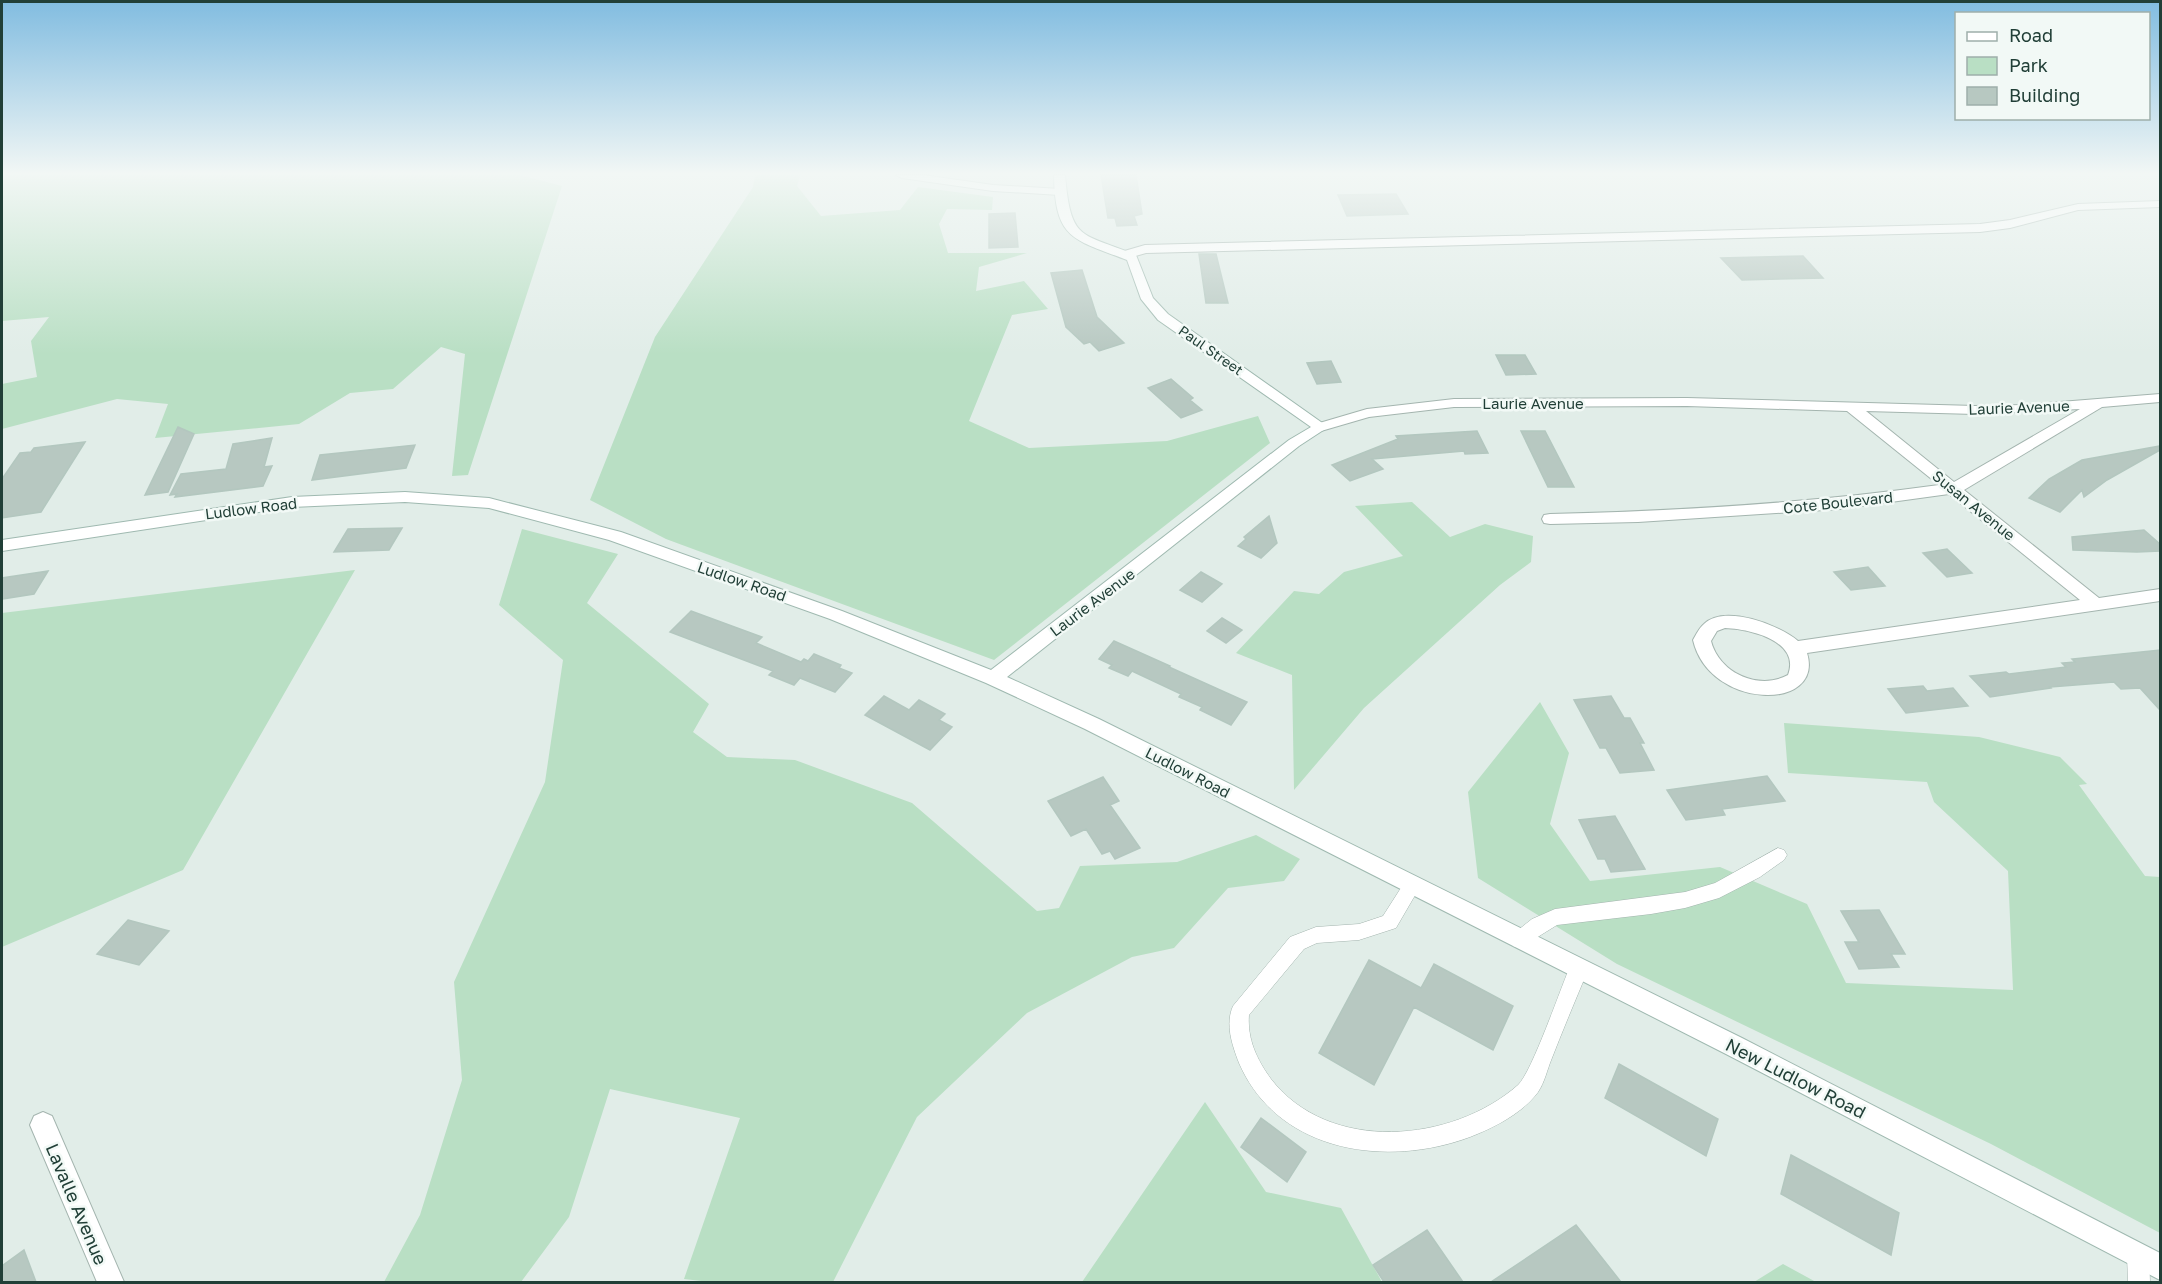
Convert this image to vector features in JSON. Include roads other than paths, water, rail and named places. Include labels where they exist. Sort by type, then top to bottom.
[{"type":"street","points":[[1077,235],[1086,241],[1125,255],[1145,249],[1704,235]]},
{"type":"street","name":"Paul Street","points":[[1125,255],[1134,261],[1147,299],[1163,317],[1321,427]]},
{"type":"street","name":"Laurie Avenue","points":[[993,678],[1286,449],[1321,427],[1367,413],[1454,403],[1687,402],[1975,410],[2160,398]]},
{"type":"street","name":"Cote Boulevard","points":[[1550,519],[1638,517],[1840,504],[1955,489],[2102,403]]},
{"type":"street","name":"Susan Avenue","points":[[1850,406],[2097,605]]},
{"type":"street","name":"Ludlow Road","points":[[2,546],[292,502],[405,497],[489,503],[541,515],[615,536],[836,615],[993,678],[1142,748],[1420,890]]},
{"type":"street","points":[[1793,648],[2160,596]]},
{"type":"street","points":[[1739,621],[1765,628],[1781,637],[1793,648],[1801,668],[1797,679],[1785,686],[1767,688],[1738,681],[1720,671],[1708,658],[1702,640],[1711,627],[1723,622],[1739,621]]},
{"type":"street","name":"New Ludlow Road","points":[[1420,890],[1734,1046],[2160,1267]]},
{"type":"street","name":"Lavalle Avenue","points":[[43,1125],[111,1282]]},
{"type":"lane","points":[[1520,940],[1539,925],[1555,917],[1651,906],[1685,900],[1719,890],[1754,872],[1778,855]]},
{"type":"lane","points":[[1420,890],[1389,922],[1359,932],[1316,934],[1297,943],[1240,1012],[1238,1024],[1248,1063],[1271,1097],[1305,1122],[1355,1140],[1413,1141],[1454,1135],[1492,1119],[1529,1089],[1578,969]]},
{"type":"lane","points":[[2138,1255],[2139,1282]]}]
